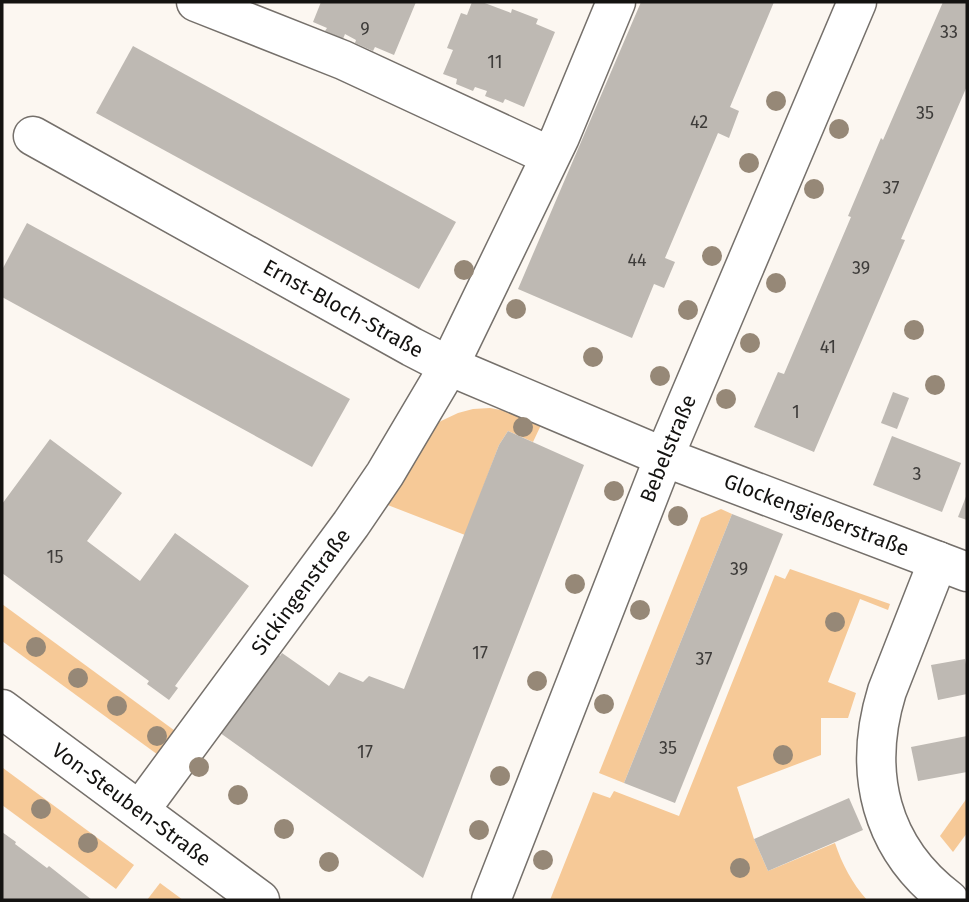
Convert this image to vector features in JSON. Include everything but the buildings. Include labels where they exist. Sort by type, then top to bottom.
[{"type":"street","points":[[196,2],[343,60],[551,156]]},
{"type":"street","name":"Sickingenstraße","points":[[140,810],[351,524],[385,474],[449,366],[551,156],[616,2]]},
{"type":"street","name":"Bebelstraße","points":[[491,900],[664,457],[857,2]]},
{"type":"street","name":"Ernst-Bloch-Straße","points":[[33,136],[449,366],[664,457]]},
{"type":"street","name":"Glockengießerstraße","points":[[664,457],[953,567]]},
{"type":"street","points":[[949,900],[919,874],[897,842],[882,803],[876,767],[877,728],[887,691],[953,567]]},
{"type":"street","name":"Von-Steuben-Straße","points":[[2,709],[260,900]]},
{"type":"shaded area","points":[[490,408],[506,411],[541,425],[533,442],[508,431],[499,445],[465,535],[380,502],[426,432],[458,413]]},
{"type":"shaded area","points":[[721,509],[732,514],[624,783],[599,773],[701,518]]},
{"type":"shaded area","points":[[790,569],[890,604],[888,610],[860,599],[828,682],[856,693],[848,718],[821,718],[821,755],[737,787],[768,871],[835,843],[848,873],[867,900],[550,900],[593,792],[610,798],[614,791],[679,816],[775,575],[785,579]]},
{"type":"shaded area","points":[[2,604],[182,736],[165,760],[2,641]]},
{"type":"shaded area","points":[[3,768],[134,865],[116,889],[2,805]]},
{"type":"shaded area","points":[[967,798],[967,833],[953,852],[940,836]]},
{"type":"shaded area","points":[[160,883],[183,900],[147,900]]}]
